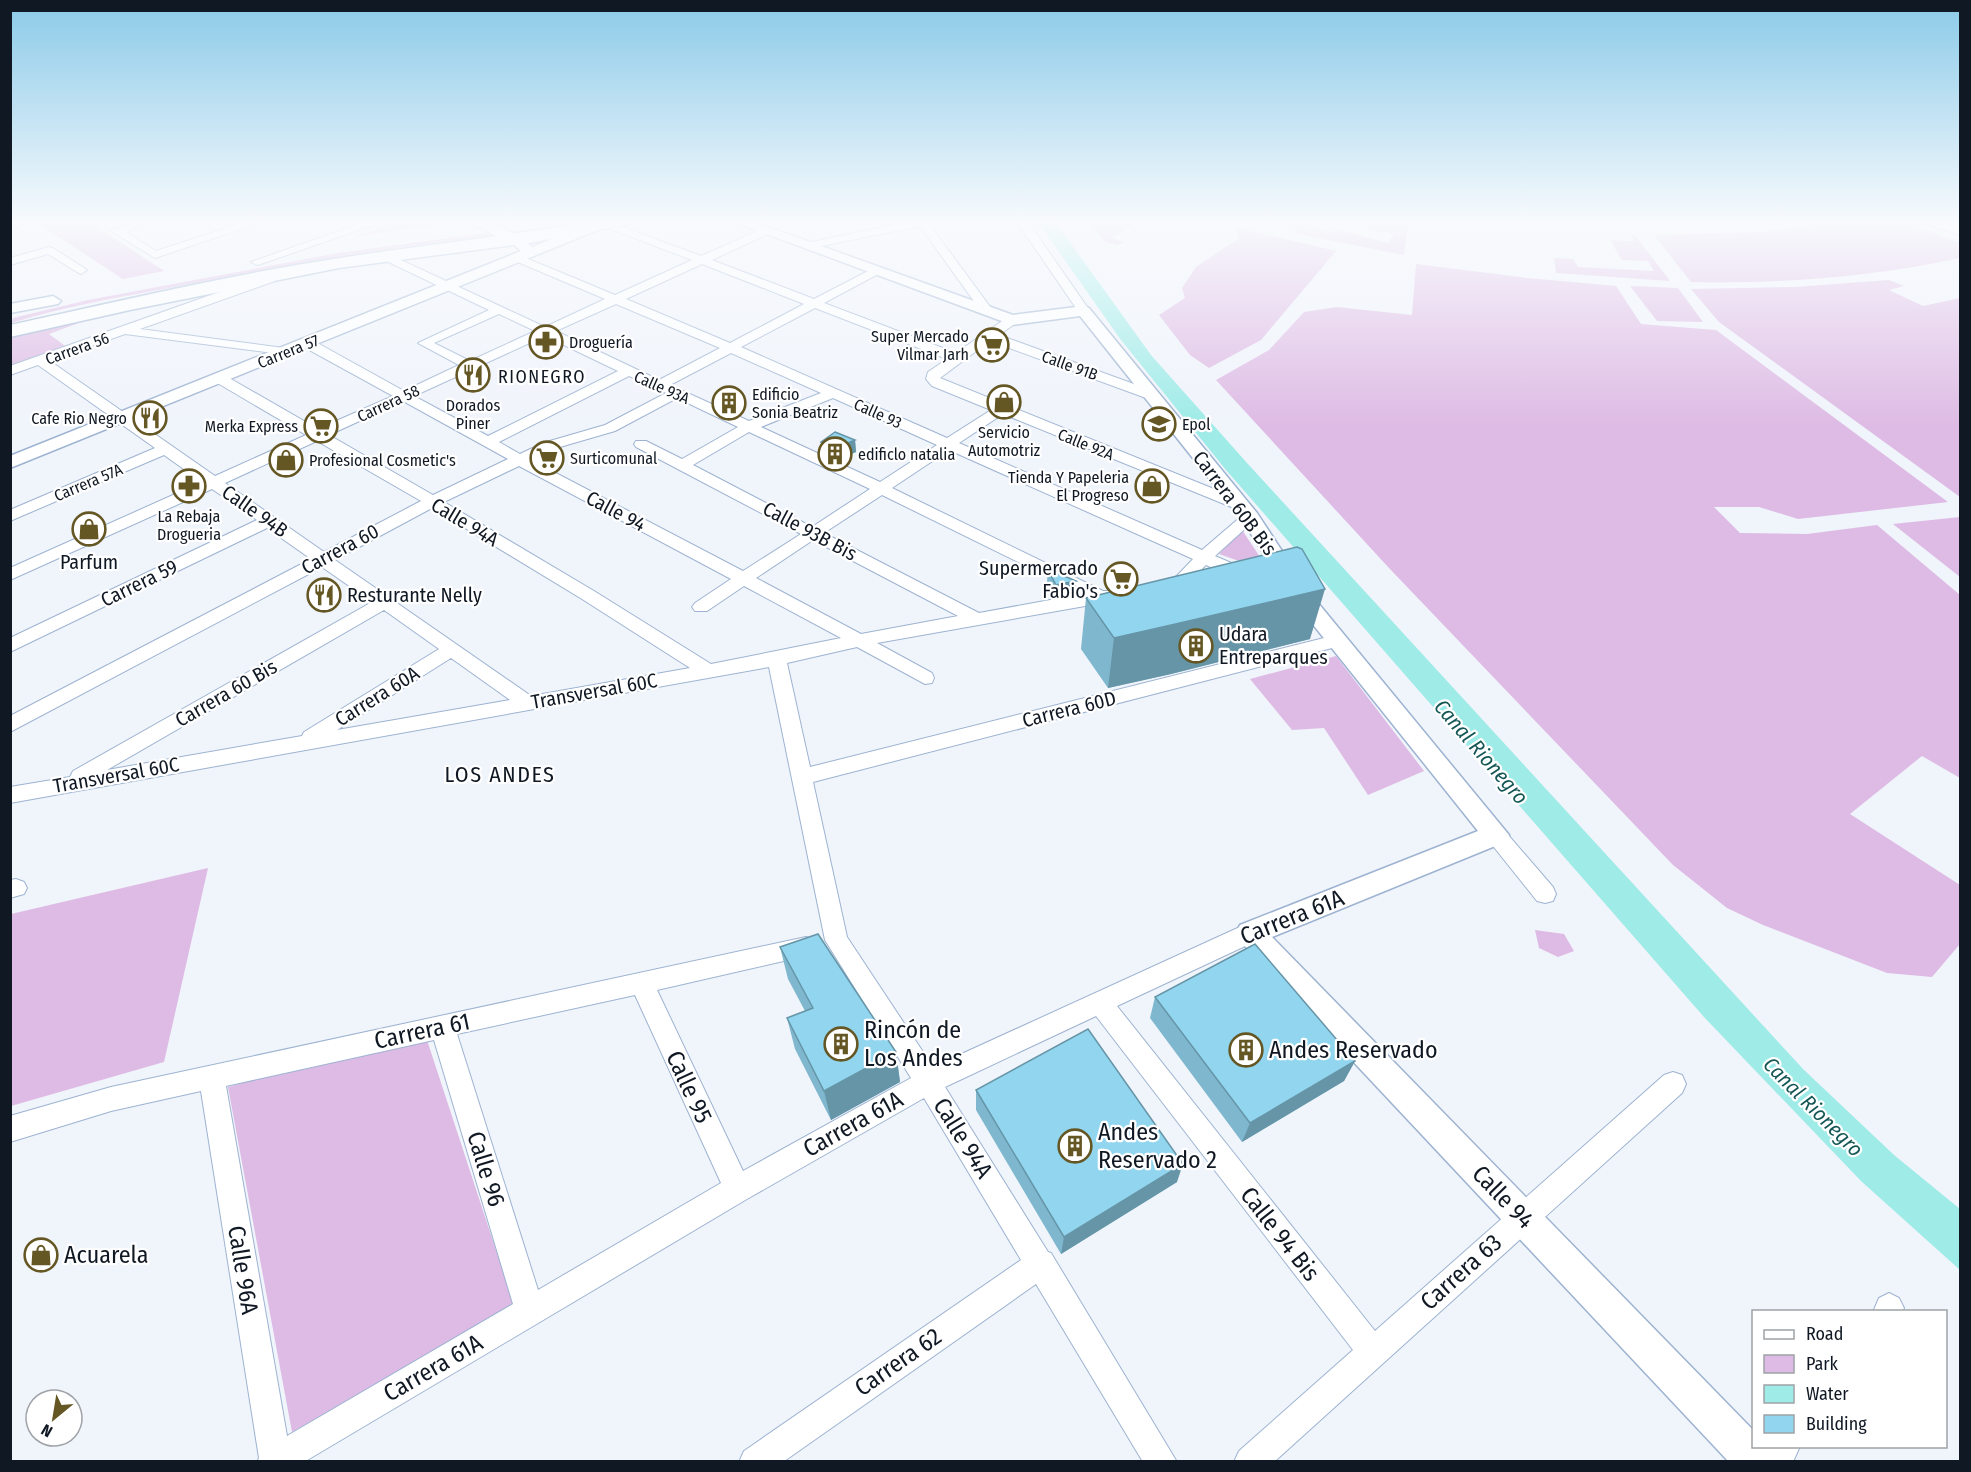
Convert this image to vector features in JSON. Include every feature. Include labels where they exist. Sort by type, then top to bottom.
[{"type":"main road","points":[[10,331],[72,315],[213,288]]},
{"type":"main road","points":[[10,311],[62,299]]},
{"type":"street","name":"Carrera 56","points":[[10,371],[243,288]]},
{"type":"street","name":"Carrera 57","points":[[10,463],[443,288]]},
{"type":"street","name":"Calle 93A","points":[[451,288],[880,488],[1102,597]]},
{"type":"street","name":"Calle 93","points":[[591,288],[1245,574],[1177,585]]},
{"type":"street","name":"Carrera 58","points":[[10,575],[643,288]]},
{"type":"street","points":[[772,288],[957,358],[1012,320]]},
{"type":"street","points":[[659,385],[843,288]]},
{"type":"street","points":[[922,288],[1012,320],[1084,311]]},
{"type":"street","points":[[970,288],[987,311]]},
{"type":"street","name":"Carrera 60B Bis","points":[[1068,288],[1150,395],[1245,511],[1302,597],[1545,894]]},
{"type":"street","points":[[471,366],[424,343],[498,310]]},
{"type":"street","points":[[125,330],[284,352]]},
{"type":"street","name":"Calle 91B","points":[[989,336],[1150,395]]},
{"type":"street","name":"Calle 94","points":[[307,343],[518,459],[859,640],[925,678]]},
{"type":"street","name":"Calle 92A","points":[[957,358],[933,375],[937,383],[1245,511]]},
{"type":"street","name":"Calle 94B","points":[[41,361],[528,703]]},
{"type":"street","points":[[488,442],[628,371]]},
{"type":"street","name":"Calle 94A","points":[[219,378],[431,502],[708,671]]},
{"type":"street","name":"Carrera 60","points":[[10,725],[321,558],[431,502],[548,446],[604,431],[677,393]]},
{"type":"street","points":[[683,465],[748,427],[833,393]]},
{"type":"street","points":[[701,607],[1000,410]]},
{"type":"street","name":"Calle 93B Bis","points":[[641,444],[979,620]]},
{"type":"street","name":"Carrera 57A","points":[[10,516],[165,449]]},
{"type":"street","points":[[1156,588],[1177,585],[1245,511]]},
{"type":"street","name":"Carrera 59","points":[[10,646],[268,521]]},
{"type":"street","points":[[1270,581],[1302,597]]},
{"type":"street","name":"Transversal 60C","points":[[10,795],[67,783],[777,659],[859,640],[1134,592]]},
{"type":"street","name":"Carrera 60 Bis","points":[[67,783],[384,603]]},
{"type":"street","name":"Carrera 60D","points":[[802,777],[1336,640]]},
{"type":"street","name":"Carrera 60A","points":[[302,742],[451,650]]},
{"type":"street","name":"Calle 94A","points":[[777,659],[836,940],[1041,1263],[1161,1461]]},
{"type":"street","name":"Carrera 61A","points":[[274,1461],[737,1189],[928,1082],[1250,933],[1496,835]]},
{"type":"street","name":"Calle 94","points":[[1250,933],[1756,1461]]},
{"type":"street","name":"Carrera 61","points":[[10,1129],[111,1099],[836,940]]},
{"type":"street","name":"Calle 95","points":[[642,984],[737,1189]]},
{"type":"street","name":"Calle 94 Bis","points":[[1099,1002],[1373,1352]]},
{"type":"street","name":"Calle 96","points":[[442,1026],[530,1311]]},
{"type":"street","name":"Calle 96A","points":[[212,1078],[274,1461]]},
{"type":"street","name":"Carrera 63","points":[[1250,1461],[1521,1217],[1673,1084]]},
{"type":"street","name":"Carrera 62","points":[[755,1461],[1041,1263]]},
{"type":"street","points":[[1774,1461],[1784,1448]]},
{"type":"green space","points":[[153,288],[170,288],[77,306],[11,323],[13,318]]},
{"type":"green space","points":[[1182,288],[1305,288],[1261,340],[1209,368],[1190,355],[1159,315],[1185,298]]},
{"type":"green space","points":[[1414,288],[1617,288],[1641,324],[1716,330],[1948,502],[1798,519],[1759,507],[1714,507],[1740,533],[1807,534],[1877,525],[1960,595],[1960,778],[1922,756],[1850,814],[1960,885],[1960,944],[1932,977],[1887,973],[1763,925],[1727,908],[1673,865],[1389,568],[1216,380],[1269,350],[1304,312],[1337,307],[1412,315]]},
{"type":"green space","points":[[1631,288],[1678,288],[1703,322],[1657,321]]},
{"type":"green space","points":[[1898,288],[1889,290],[1923,306],[1960,298],[1960,497],[1719,322],[1691,289]]},
{"type":"green space","points":[[106,313],[49,334],[68,348],[11,368],[11,337]]},
{"type":"green space","points":[[1960,517],[1960,577],[1893,524]]},
{"type":"green space","points":[[1242,530],[1270,572],[1219,554]]},
{"type":"green space","points":[[1336,656],[1424,771],[1368,795],[1324,728],[1292,730],[1250,679]]},
{"type":"green space","points":[[208,868],[164,1062],[11,1106],[11,914]]},
{"type":"green space","points":[[1535,930],[1564,934],[1574,951],[1558,957],[1539,948]]},
{"type":"green space","points":[[425,1034],[515,1308],[292,1432],[228,1087]]},
{"type":"water","name":"Canal Rionegro","points":[[1084,288],[1102,288],[1151,355],[1247,463],[1803,1069],[1894,1155],[1960,1209],[1960,1270],[1861,1181],[1704,1017],[1226,470],[1121,340]]},
{"type":"building","points":[[835,432],[855,440],[836,448],[821,442]]},
{"type":"building","points":[[1297,547],[1302,549],[1325,589],[1114,638],[1086,598]]},
{"type":"building","points":[[1048,570],[1069,578],[1076,581],[1056,585]]},
{"type":"building","name":"Rincón de Los Andes","points":[[818,934],[896,1052],[824,1091],[787,1018],[813,1008],[780,947]]},
{"type":"building","name":"Andes Reservado","points":[[1255,944],[1355,1061],[1250,1123],[1155,997]]},
{"type":"building","name":"Andes Reservado 2","points":[[1088,1029],[1183,1164],[1064,1237],[976,1090]]},
{"type":"place","name":"Droguería","points":[[546,342]]},
{"type":"place","name":"Super Mercado Vilmar Jarh","points":[[992,345]]},
{"type":"place","name":"Dorados Piner","points":[[473,375]]},
{"type":"place","name":"Servicio Automotriz","points":[[1004,402]]},
{"type":"place","name":"Edificio Sonia Beatriz","points":[[729,403]]},
{"type":"place","name":"Cafe Rio Negro","points":[[150,418]]},
{"type":"place","name":"Epol","points":[[1159,424]]},
{"type":"place","name":"Merka Express","points":[[321,426]]},
{"type":"place","name":"edificlo natalia","points":[[835,454]]},
{"type":"place","name":"Surticomunal","points":[[547,458]]},
{"type":"place","name":"Profesional Cosmetic's","points":[[286,460]]},
{"type":"place","name":"La Rebaja Drogueria","points":[[189,486]]},
{"type":"place","name":"Tienda Y Papeleria El Progreso","points":[[1152,486]]},
{"type":"place","name":"Parfum","points":[[89,529]]},
{"type":"place","name":"Supermercado Fabio's","points":[[1121,579]]},
{"type":"place","name":"Resturante Nelly","points":[[324,595]]},
{"type":"place","name":"Udara Entreparques","points":[[1196,646]]},
{"type":"place","name":"Rincón de Los Andes","points":[[841,1044]]},
{"type":"place","name":"Andes Reservado","points":[[1246,1050]]},
{"type":"place","name":"Andes Reservado 2","points":[[1075,1146]]},
{"type":"place","name":"Acuarela","points":[[41,1255]]},
{"type":"district","name":"RIONEGRO","points":[[542,377]]},
{"type":"district","name":"LOS ANDES","points":[[500,774]]}]
